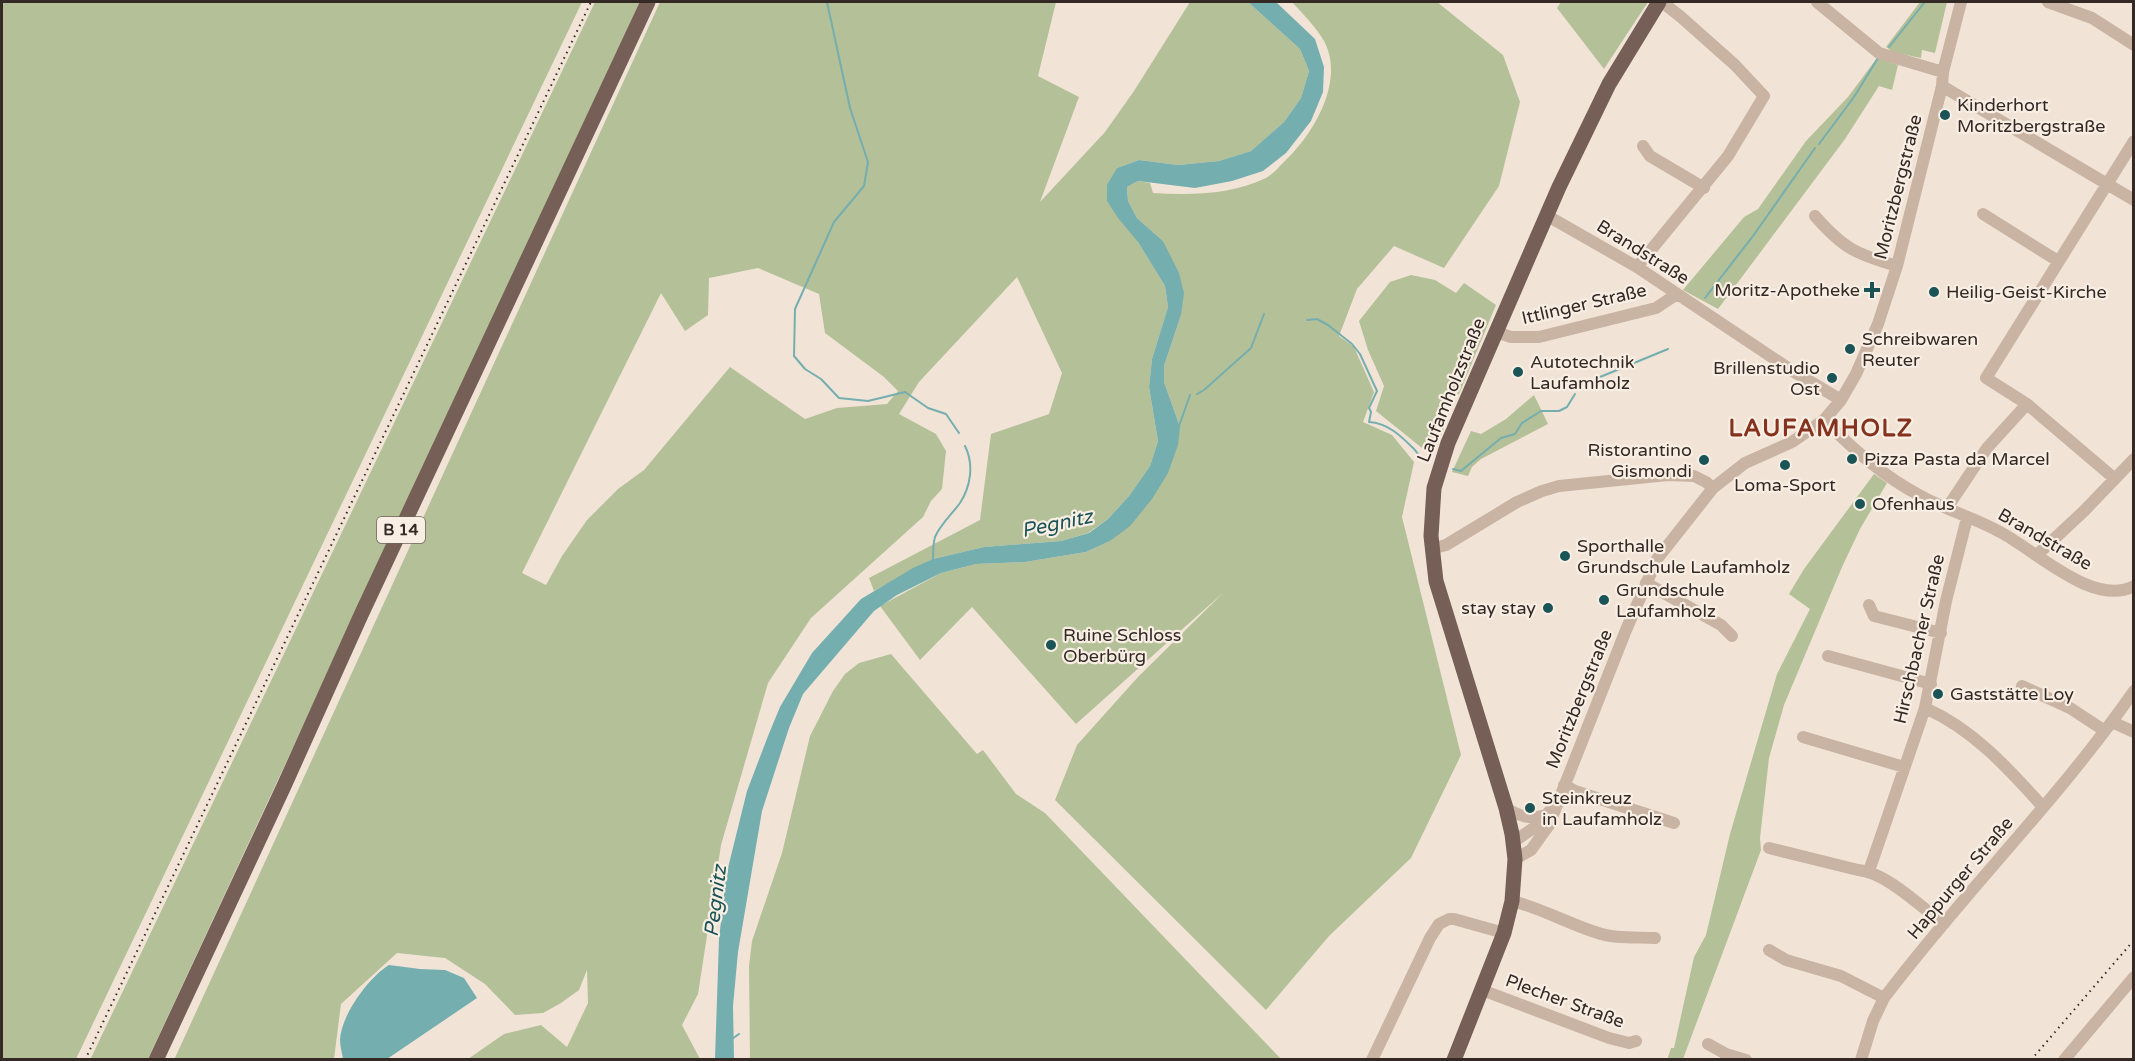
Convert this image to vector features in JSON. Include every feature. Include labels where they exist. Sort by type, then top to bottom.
[{"type":"main road","name":"B 14","points":[[156,1059],[648,2]]},
{"type":"main road","name":"Laufamholzstraße","points":[[1454,1059],[1504,933],[1512,901],[1515,859],[1506,808],[1440,593],[1431,549],[1430,522],[1433,497],[1441,464],[1546,215],[1604,94],[1638,33],[1660,2]]},
{"type":"street","points":[[1637,267],[1728,156],[1764,96],[1682,16],[1660,2]]},
{"type":"street","points":[[1817,2],[1879,53],[1943,72]]},
{"type":"street","name":"Moritzbergstraße","points":[[1515,859],[1527,853],[1549,825],[1657,559],[1713,488],[1745,463],[1792,442],[1824,420],[1841,400],[1856,374],[1878,324],[1897,266],[1961,2]]},
{"type":"street","points":[[2048,2],[2092,18],[2133,45]]},
{"type":"street","points":[[1942,86],[2133,200]]},
{"type":"street","points":[[2115,478],[2027,404],[1986,378],[2133,141]]},
{"type":"street","points":[[1644,146],[1650,156],[1704,188]]},
{"type":"street","points":[[1983,214],[2058,261]]},
{"type":"street","name":"Brandstraße","points":[[1546,215],[1637,267],[1791,370],[1841,400]]},
{"type":"street","points":[[1815,216],[1830,234],[1851,250],[1897,266]]},
{"type":"street","name":"Ittlinger Straße","points":[[1496,332],[1511,337],[1539,337],[1656,308],[1677,294]]},
{"type":"street","points":[[1947,508],[1988,448],[2027,404]]},
{"type":"street","name":"Brandstraße","points":[[1824,420],[1888,477],[1921,496],[1999,531],[2038,554],[2067,575],[2094,589],[2113,593],[2133,586]]},
{"type":"street","points":[[2038,554],[2085,510],[2133,459]]},
{"type":"street","points":[[1431,549],[1446,545],[1529,496],[1559,486],[1668,475],[1694,476],[1713,488]]},
{"type":"street","name":"Hirschbacher Straße","points":[[1869,871],[1925,708],[1946,601],[1967,518]]},
{"type":"street","points":[[1646,583],[1720,625],[1732,636]]},
{"type":"street","points":[[1869,605],[1874,616],[1941,633]]},
{"type":"street","points":[[1828,656],[1930,684]]},
{"type":"street","points":[[2022,686],[2109,727],[2133,732]]},
{"type":"street","name":"Happurger Straße","points":[[1861,1059],[1873,1021],[1884,998],[2109,727],[2133,691]]},
{"type":"street","points":[[1925,708],[1940,714],[1994,755],[2043,807]]},
{"type":"street","points":[[1803,737],[1904,767]]},
{"type":"street","points":[[1564,785],[1575,791],[1674,823]]},
{"type":"street","name":"Moritzbergstraße","points":[[1513,842],[1533,830],[1556,803]]},
{"type":"street","points":[[1506,808],[1528,818],[1546,815]]},
{"type":"street","points":[[1769,848],[1869,871],[1888,882],[1944,924]]},
{"type":"street","points":[[1512,901],[1531,906],[1597,933],[1618,937],[1655,938]]},
{"type":"street","points":[[1372,1059],[1425,946],[1439,924],[1454,919],[1504,933]]},
{"type":"street","points":[[1770,950],[1786,960],[1841,976],[1884,998]]},
{"type":"street","points":[[2064,1059],[2133,977]]},
{"type":"street","name":"Plecher Straße","points":[[1482,990],[1609,1038],[1629,1043],[1636,1041]]},
{"type":"street","points":[[1708,1044],[1726,1054],[1746,1059]]},
{"type":"green space","points":[[2,2],[582,2],[76,1059],[2,1059]]},
{"type":"green space","points":[[595,2],[640,2],[148,1059],[90,1060]]},
{"type":"green space","points":[[660,2],[1056,2],[1038,76],[1079,97],[1040,202],[1105,132],[1134,91],[1190,2],[1248,2],[1300,49],[1309,71],[1301,98],[1284,122],[1251,151],[1219,161],[1178,165],[1139,160],[1117,168],[1138,242],[1165,286],[1168,307],[1152,359],[1149,387],[1158,441],[1150,466],[1129,496],[1108,519],[1088,533],[1061,541],[984,547],[933,559],[874,591],[869,578],[980,520],[991,434],[1049,414],[1062,373],[1017,277],[919,382],[899,414],[936,434],[946,451],[942,489],[931,501],[923,517],[811,618],[768,683],[721,845],[698,994],[682,1025],[700,1059],[468,1059],[504,1034],[541,1025],[567,1047],[588,1003],[587,970],[579,990],[561,1003],[543,1013],[515,1015],[485,984],[445,958],[397,953],[341,1004],[334,1059],[174,1060]],"holes":[[[758,268],[819,294],[825,333],[884,377],[898,391],[887,404],[837,408],[805,419],[730,367],[644,470],[618,489],[587,520],[562,556],[546,585],[522,573],[661,293],[685,331],[708,315],[709,278]]]},
{"type":"green space","points":[[1292,2],[1437,2],[1503,55],[1520,102],[1499,186],[1444,268],[1394,246],[1357,289],[1339,336],[1354,347],[1374,392],[1363,422],[1392,435],[1414,462],[1402,517],[1461,755],[1411,858],[1329,936],[1266,1010],[1055,800],[1077,745],[1137,678],[1224,592],[1076,724],[972,607],[920,660],[880,606],[941,573],[976,564],[1025,562],[1086,552],[1110,541],[1180,427],[1164,382],[1164,366],[1181,315],[1163,241],[1137,218],[1128,201],[1127,187],[1138,181],[1150,183],[1153,193],[1182,194],[1225,191],[1253,184],[1268,177],[1294,152],[1315,123],[1323,107],[1331,74],[1330,57],[1324,41]]},
{"type":"green space","points":[[1561,2],[1648,2],[1604,69],[1557,8]]},
{"type":"green space","points":[[1920,2],[1947,2],[1935,53],[1922,50],[1921,58],[1893,52],[1886,47]]},
{"type":"green space","points":[[1877,58],[1898,65],[1892,90],[1879,86],[1845,139],[1718,309],[1683,290],[1744,217],[1758,209],[1806,141],[1848,97]]},
{"type":"green space","points":[[1411,275],[1435,280],[1456,293],[1464,283],[1496,305],[1459,394],[1449,398],[1438,424],[1444,428],[1432,456],[1376,411],[1384,386],[1368,350],[1359,321],[1390,282]]},
{"type":"green space","points":[[1534,395],[1548,424],[1481,459],[1472,467],[1468,476],[1452,472],[1471,431],[1481,434],[1506,419]]},
{"type":"green space","points":[[1874,474],[1887,483],[1860,529],[1842,567],[1784,705],[1769,758],[1760,838],[1761,850],[1683,1059],[1667,1060],[1671,1048],[1674,1048],[1694,957],[1706,935],[1730,834],[1777,674],[1810,609],[1789,594],[1804,569]]},
{"type":"green space","points":[[891,654],[977,754],[983,750],[1016,794],[1045,813],[1281,1059],[750,1059],[749,966],[752,941],[782,853],[810,736],[833,691],[845,674],[859,663]]},
{"type":"water","points":[[1248,2],[1276,2],[1315,39],[1324,67],[1323,92],[1311,121],[1286,153],[1263,171],[1232,181],[1195,188],[1138,181],[1127,187],[1128,201],[1137,218],[1163,241],[1179,273],[1184,293],[1181,315],[1164,366],[1164,382],[1180,427],[1178,445],[1168,473],[1152,499],[1130,526],[1110,541],[1086,552],[1025,562],[976,564],[941,573],[897,595],[874,611],[803,694],[789,728],[762,811],[738,952],[733,1006],[734,1059],[715,1059],[719,939],[726,876],[747,791],[768,736],[780,707],[812,653],[861,599],[913,568],[933,559],[984,547],[1061,541],[1089,533],[1108,519],[1129,496],[1150,466],[1158,441],[1149,387],[1152,359],[1168,307],[1165,286],[1138,242],[1107,201],[1107,185],[1117,168],[1139,160],[1178,165],[1219,161],[1251,151],[1284,122],[1301,98],[1309,71],[1300,49]]},
{"type":"water","points":[[389,965],[445,970],[464,978],[477,998],[387,1059],[343,1059],[340,1040],[345,1019],[365,987]]},
{"type":"waterway","points":[[827,2],[850,108],[868,162],[864,186],[834,222],[795,309],[794,356],[805,369],[821,379],[839,398],[868,401],[905,392],[928,408],[946,414],[959,433]]},
{"type":"waterway","points":[[1889,47],[1924,3]]},
{"type":"waterway","points":[[1819,144],[1854,97],[1878,58]]},
{"type":"waterway","points":[[1705,298],[1753,236],[1815,148]]},
{"type":"waterway","points":[[1197,394],[1251,348],[1264,314]]},
{"type":"waterway","points":[[1307,320],[1317,319],[1328,325],[1352,344],[1360,354],[1377,391],[1369,408],[1371,412],[1369,422],[1394,431],[1428,462]]},
{"type":"waterway","points":[[1600,377],[1668,349]]},
{"type":"waterway","points":[[1453,469],[1461,471],[1501,438],[1515,434],[1522,423],[1541,411],[1559,411],[1567,407],[1575,394]]},
{"type":"waterway","points":[[1178,429],[1190,395]]},
{"type":"waterway","points":[[933,561],[935,537],[960,503],[969,482],[970,460],[965,446]]},
{"type":"waterway","points":[[732,1039],[739,1034]]},
{"type":"railway","points":[[85,1060],[591,2]]},
{"type":"railway","points":[[2031,1060],[2134,940]]},
{"type":"place","name":"Kinderhort Moritzbergstraße","points":[[1945,115]]},
{"type":"place","name":"Moritz-Apotheke","points":[[1872,290]]},
{"type":"place","name":"Heilig-Geist-Kirche","points":[[1934,292]]},
{"type":"place","name":"Schreibwaren Reuter","points":[[1850,349]]},
{"type":"place","name":"Autotechnik Laufamholz","points":[[1518,372]]},
{"type":"place","name":"Brillenstudio Ost","points":[[1832,378]]},
{"type":"place","name":"Pizza Pasta da Marcel","points":[[1852,459]]},
{"type":"place","name":"Ristorantino Gismondi","points":[[1704,460]]},
{"type":"place","name":"Loma-Sport","points":[[1785,465]]},
{"type":"place","name":"Ofenhaus","points":[[1860,504]]},
{"type":"place","name":"Sporthalle Grundschule Laufamholz","points":[[1565,556]]},
{"type":"place","name":"Grundschule Laufamholz","points":[[1604,600]]},
{"type":"place","name":"stay stay","points":[[1548,608]]},
{"type":"place","name":"Ruine Schloss Oberbürg","points":[[1051,645]]},
{"type":"place","name":"Gaststätte Loy","points":[[1938,694]]},
{"type":"place","name":"Steinkreuz in Laufamholz","points":[[1530,808]]},
{"type":"district","name":"LAUFAMHOLZ","points":[[1821,428]]},
{"type":"water label","name":"Pegnitz","points":[[1057,524]]},
{"type":"water label","name":"Pegnitz","points":[[716,901]]}]
